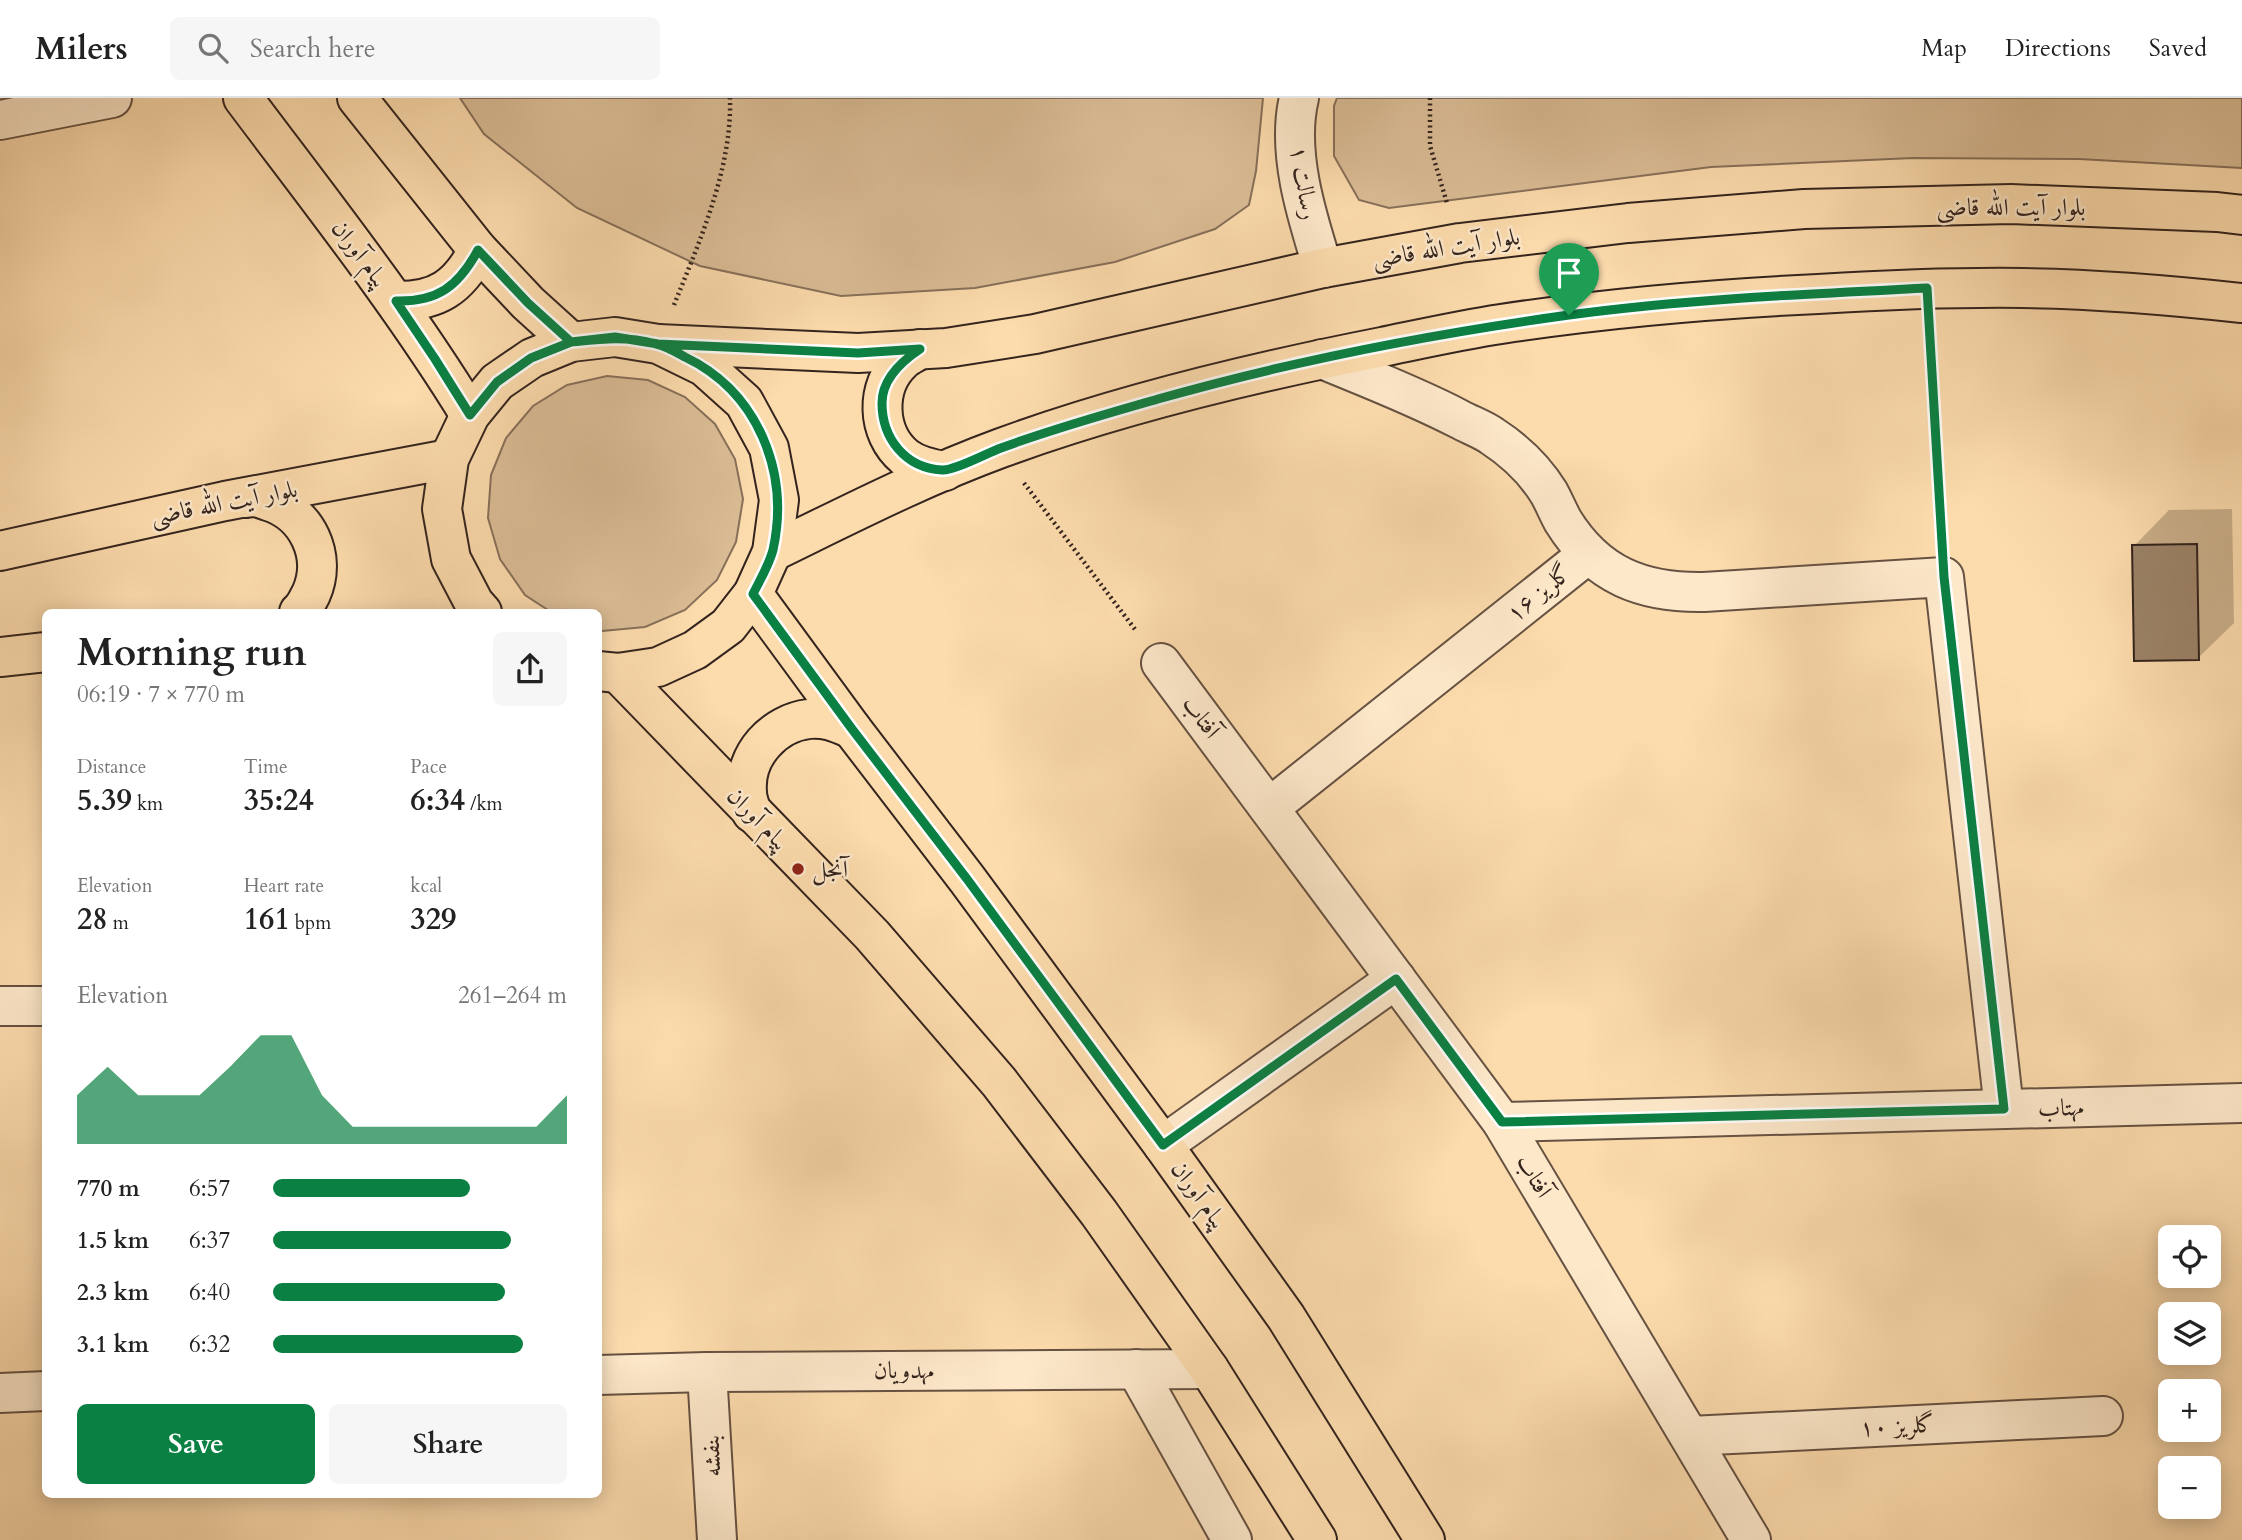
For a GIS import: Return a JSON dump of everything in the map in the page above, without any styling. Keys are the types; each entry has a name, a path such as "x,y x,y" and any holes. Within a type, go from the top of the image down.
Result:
{"main road":[{"name":"پیام آوران","path":"243,98 396,301 470,415"},
{"path":"357,98 478,250 528,303 571,342"},
{"name":"بلوار آیت ‌الله قاضی","path":"658,344 858,353 946,348 1035,334 1323,268 1460,243 1628,223 1804,209 2011,204 2242,215"},
{"path":"396,301 416,301 436,295 454,284 468,269 478,250"},
{"path":"772,551 909,486 999,449 1160,399 1322,359 1499,324 1639,305 1927,288 2023,288 2146,293 2242,303"},
{"path":"479,609 451,559 442,509 449,459 470,415 497,382 531,358 571,342 615,337 658,344 705,367 744,402 769,448 779,500 772,551 753,594 728,626 695,650 658,667 608,672"},
{"path":"920,349 902,361 889,379 882,399 883,421 890,440 905,457 924,467 945,471"},
{"name":"بلوار آیت ‌الله قاضی","path":"0,551 225,501 449,459"},
{"path":"225,501 254,496 283,505 305,525 317,552 316,582 304,609"},
{"name":"پیام آوران","path":"753,594 967,879 1286,1317 1425,1540"},
{"path":"0,657 42,652"},
{"name":"پیام آوران","path":"608,672 872,935 999,1082 1100,1213 1209,1368 1317,1540"},
{"path":"752,813 747,792 749,771 757,750 771,734 790,723 811,719 832,721 852,729"}],"street":[{"path":"0,120 111,98"},
{"name":"رسالت ۱","path":"1299,98 1295,115 1298,165 1306,215 1323,268"},
{"path":"1322,359 1439,409 1492,435 1535,472 1568,528 1588,554"},
{"name":"گلریز ۱۶","path":"1269,808 1588,554 1612,572 1639,585 1673,592 1944,577"},
{"path":"1944,577 2004,1109"},
{"name":"آفتاب","path":"1161,663 1502,1122 1751,1540"},
{"path":"1163,1145 1396,979"},
{"path":"0,1006 42,1006"},
{"name":"مهتاب","path":"1502,1122 2242,1103"},
{"name":"مهدویان","path":"602,1375 1209,1368"},
{"path":"1136,1369 1232,1540"},
{"name":"بنفشه","path":"707,1372 717,1540"},
{"path":"0,1393 42,1391"},
{"name":"گلریز ۱۰","path":"1690,1436 2104,1416"}],"path":[{"path":"658,344 711,212 731,124 730,98"},
{"path":"1430,98 1430,146 1460,243"},
{"path":"1927,288 1944,577"},
{"path":"999,449 1161,663"}],"shaded area":[{"path":"460,98 1263,98 1256,171 1249,205 1215,229 1115,262 975,288 841,296 700,266 577,208 484,134"},
{"path":"1337,98 2242,98 2242,168 2079,159 1913,158 1711,167 1389,208 1359,200 1334,156 1334,106"},
{"path":"607,376 648,380 685,397 715,424 735,459 743,499 736,542 717,580 685,610 645,627 602,631 602,609 546,609 525,595 500,559 488,518 491,475 506,438 533,406 567,385"}],"building":[{"path":"2197,544 2199,660 2134,661 2132,545"}],"place":[{"name":"آنجل","path":"798,869"}],"route":[{"path":"1569,315 1499,324 1277,369 1160,399 1040,435 945,471 924,467 905,457 890,440 883,421 882,399 889,379 902,361 920,349 858,353 658,344 615,337 571,342 531,358 497,382 470,415 396,301 416,301 436,295 454,284 468,269 478,250 528,303 571,342 615,337 658,344 705,367 744,402 769,448 779,500 772,551 753,594 1163,1145 1396,979 1502,1122 2004,1109 1944,577 1927,288 1639,305 1569,315"}]}
